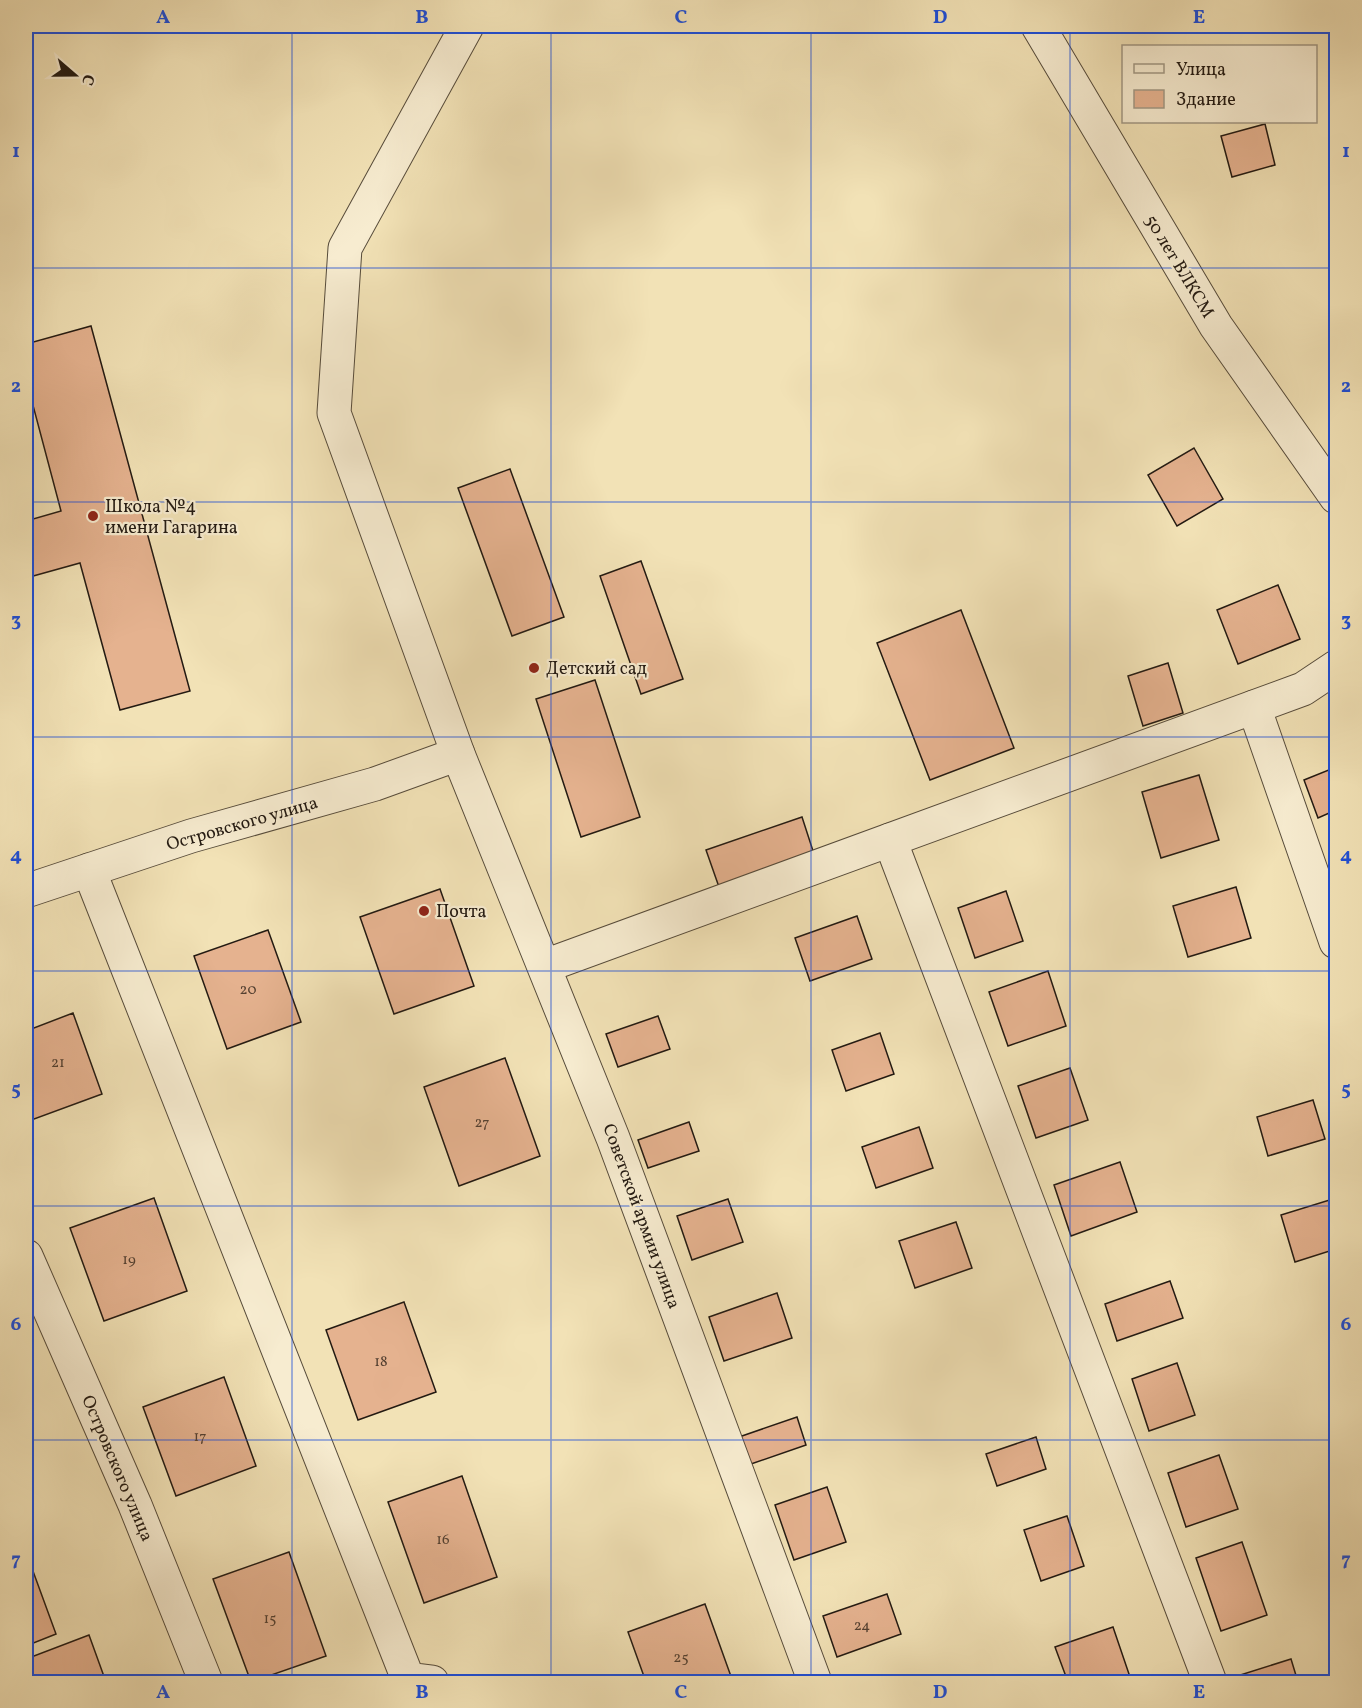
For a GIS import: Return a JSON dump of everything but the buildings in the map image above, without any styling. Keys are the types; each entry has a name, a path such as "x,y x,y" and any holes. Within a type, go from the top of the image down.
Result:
{"street":[{"name":"Советской армии улица","path":"467,26 345,248 334,412 458,754 614,1138 815,1683"},
{"name":"50 лет ВЛКСМ","path":"1038,26 1216,326 1336,497"},
{"path":"545,966 1303,689 1336,667"},
{"path":"1254,707 1336,942"},
{"name":"Островского улица","path":"26,891 191,836 375,784 458,754"},
{"path":"890,840 1210,1683"},
{"path":"89,870 408,1679 432,1683"},
{"name":"Островского улица","path":"26,1256 135,1505 206,1683"}],"place":[{"name":"Школа №4 имени Гагарина","path":"93,516"},
{"name":"Детский сад","path":"534,668"},
{"name":"Почта","path":"424,911"}]}
